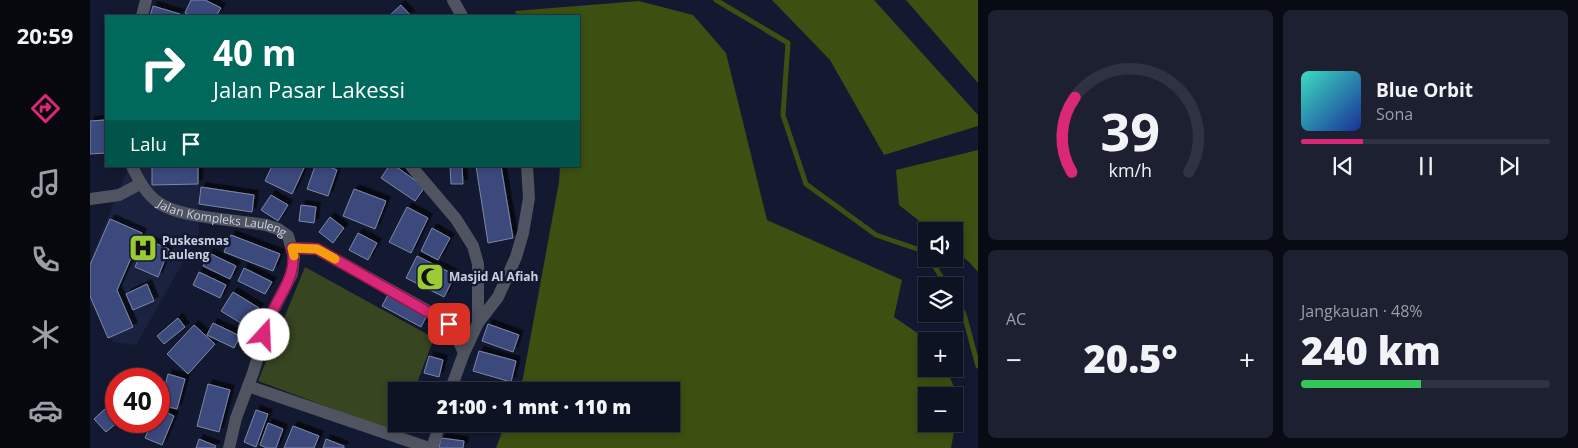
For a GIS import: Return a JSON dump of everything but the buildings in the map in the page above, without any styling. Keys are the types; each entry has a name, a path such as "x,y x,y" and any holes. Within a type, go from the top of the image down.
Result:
{"street":[{"path":"142,15 146,0"},
{"path":"453,0 461,15"},
{"name":"Jalan Kompleks Lauleng","path":"132,167 140,184 161,205 181,212 266,224 288,236 294,257 292,274 270,317 236,418 229,448"},
{"path":"412,167 456,219 473,246 478,264 478,323"},
{"path":"453,382 478,323 498,297 516,257 523,233 529,198 527,167"},
{"path":"90,199 119,195 140,184"},
{"path":"292,248 317,249 437,316 453,328 464,353"},
{"path":"248,386 430,448 437,432"}],"shaded area":[{"path":"772,0 874,0 978,115 978,126 884,155 830,60"},
{"path":"906,0 978,0 978,83"},
{"path":"639,1 693,15 726,53 767,220 902,280 894,317 918,333 918,377 950,377 954,387 918,387 918,432 954,432 951,448 496,448 502,432 680,432 680,382 521,382 559,182 560,167 580,167 580,15 517,15 515,11"},
{"path":"978,150 978,272 963,257 963,222 921,222 899,205 896,170"},
{"name":"Puskesmas Lauleng","path":"129,167 199,167 199,234 136,345 113,342 90,303 90,261"},
{"path":"305,267 434,338 417,382 388,382 388,429 258,381"}],"waterway":[{"path":"716,0 788,43 783,115 806,184 876,235 918,249"},
{"path":"935,267 941,277"},
{"path":"963,312 978,366"}],"slow traffic":[{"path":"294,256 292,248 313,248 335,259"}],"place":[{"name":"Puskesmas Lauleng","path":"143,248"},
{"name":"Masjid Al Afiah","path":"430,277"}],"route":[{"path":"264,335 270,317 292,274 294,257 292,248 317,249 449,324"}]}
